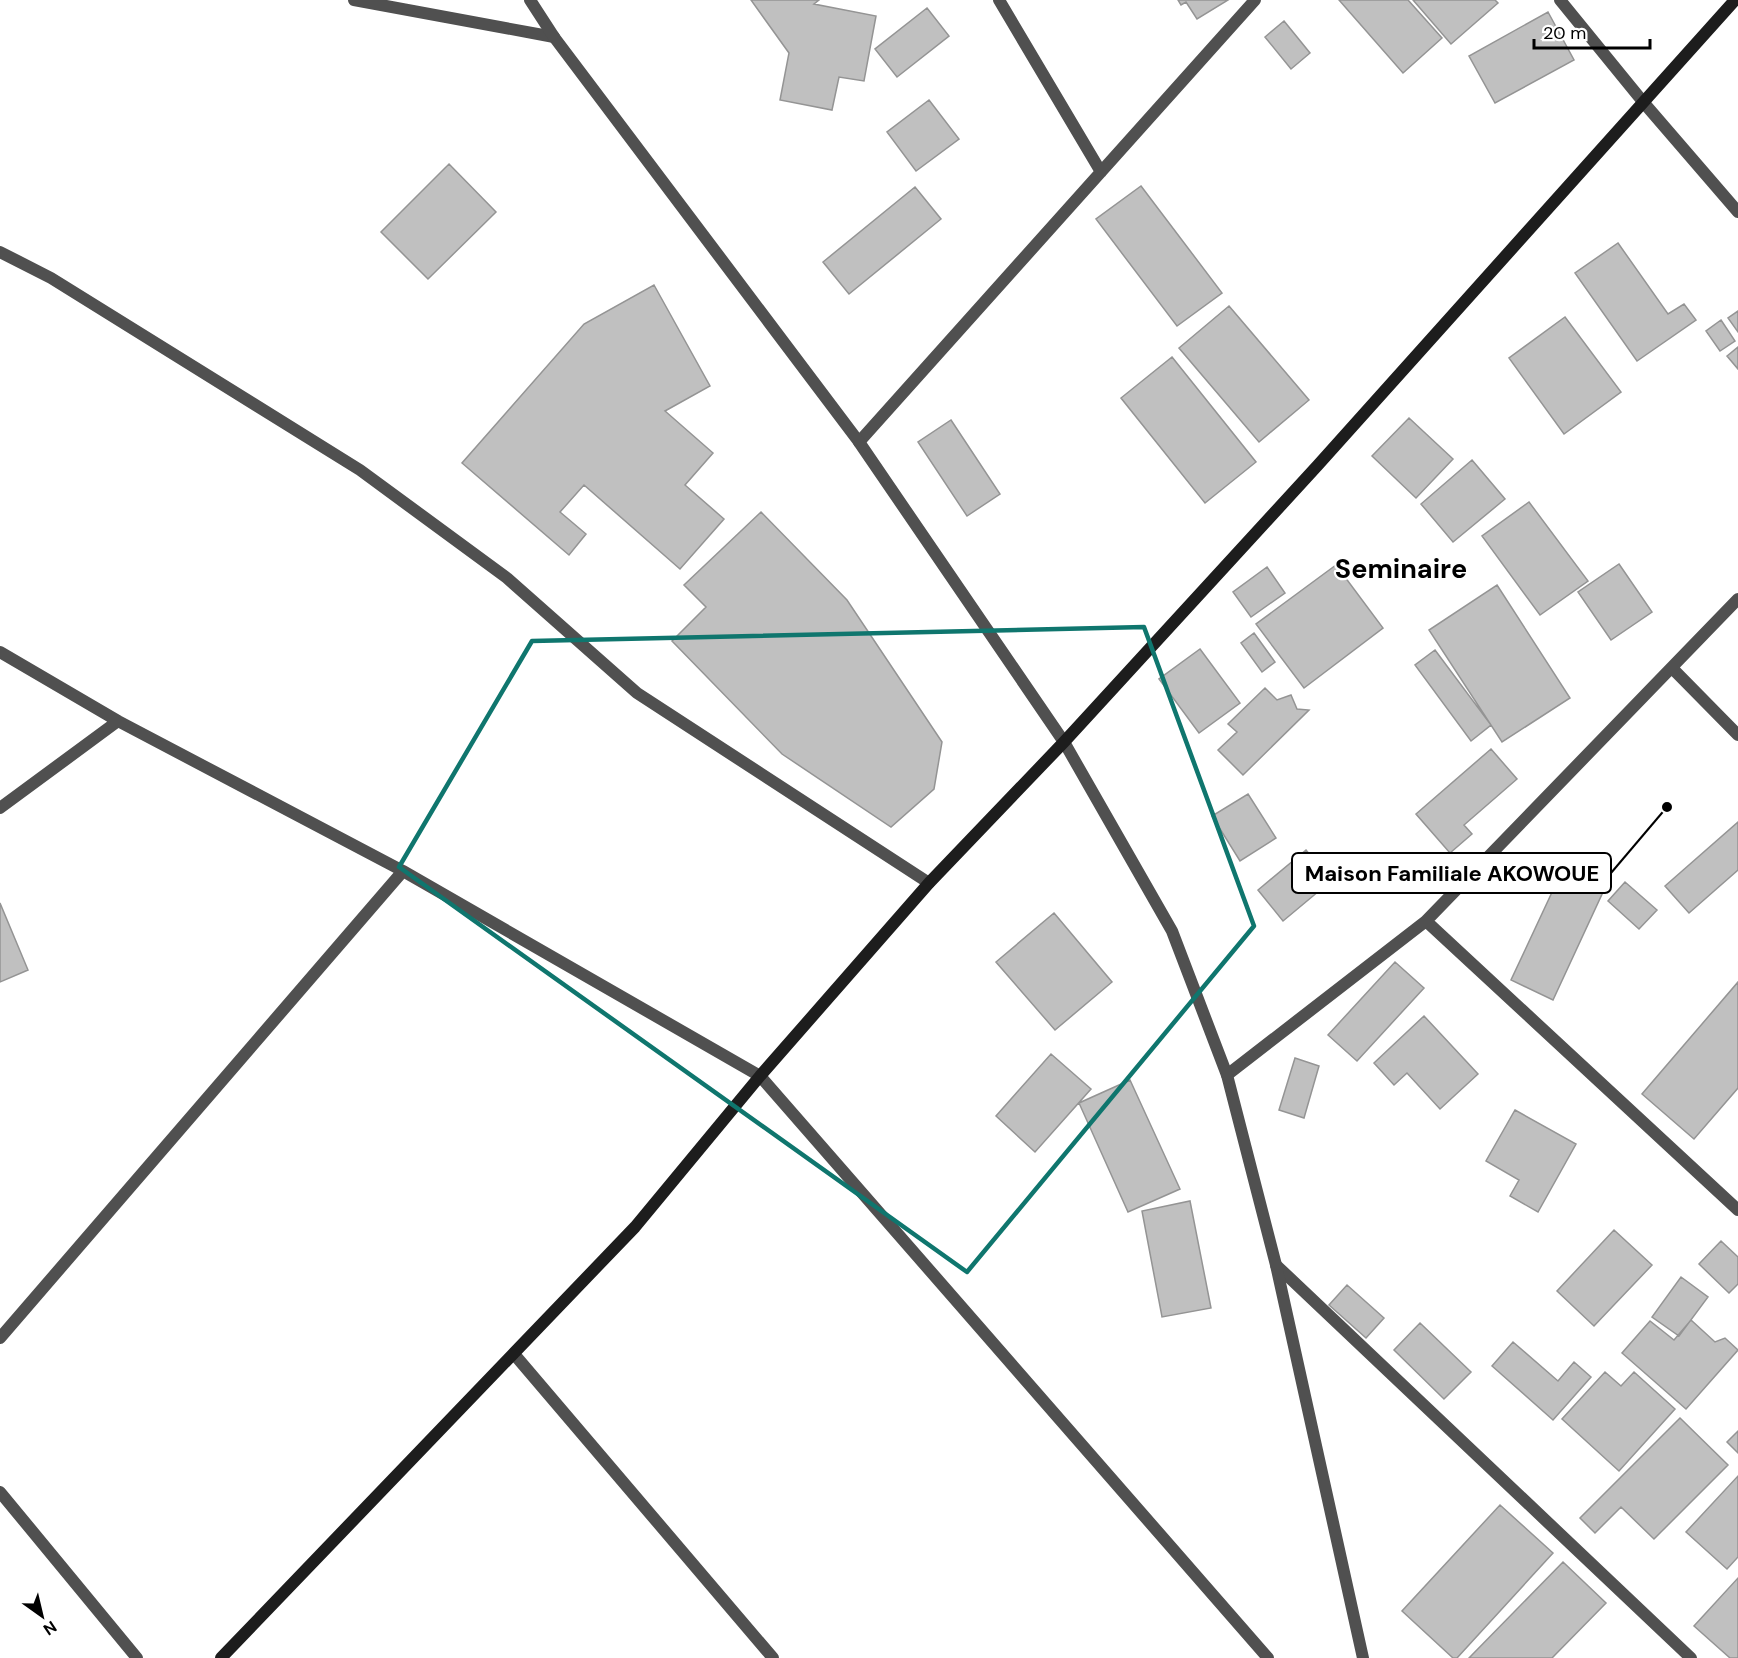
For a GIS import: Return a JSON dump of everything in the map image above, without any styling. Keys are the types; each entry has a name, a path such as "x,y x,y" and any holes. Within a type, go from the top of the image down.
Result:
{"main road":[{"path":"221,1658 635,1227 760,1076 929,883 1064,742 1644,104 1735,0"}],"street":[{"path":"354,0 554,37"},
{"path":"530,0 554,37 859,442 1064,742 1172,931 1227,1075 1276,1265 1363,1658"},
{"path":"999,0 1101,172"},
{"path":"859,442 1255,0"},
{"path":"1560,0 1644,104 1738,212"},
{"path":"0,252 51,278 360,470 507,578 637,693 929,883"},
{"path":"1227,1075 1426,921 1738,599"},
{"path":"0,652 118,721 403,871 760,1076 1268,1658"},
{"path":"1672,669 1738,735"},
{"path":"0,808 118,721"},
{"path":"0,1338 403,871"},
{"path":"1426,921 1738,1210"},
{"path":"1276,1265 1691,1658"},
{"path":"514,1354 773,1658"},
{"path":"0,1492 137,1658"}],"highlighted area":[{"path":"1144,627 1254,926 967,1272 399,867 532,641"}],"building":[{"path":"751,0 819,0 814,4 876,16 864,81 839,77 832,110 780,100 789,53"},
{"path":"1178,0 1228,0 1197,19 1186,2 1181,5"},
{"path":"1339,0 1408,0 1442,38 1403,73"},
{"path":"1413,0 1495,0 1498,3 1451,44"},
{"path":"927,8 949,36 897,77 875,49"},
{"path":"1548,12 1574,60 1495,103 1469,56"},
{"path":"1284,21 1310,53 1291,69 1265,37"},
{"path":"929,100 959,139 916,171 887,132"},
{"path":"449,164 496,212 428,279 381,232"},
{"path":"1141,186 1222,293 1177,326 1096,219"},
{"path":"915,187 941,219 849,294 823,262"},
{"path":"1618,243 1668,314 1684,304 1696,320 1637,361 1575,273"},
{"path":"654,285 710,386 665,411 713,453 685,485 724,519 680,569 584,485 560,512 586,534 569,555 462,463 584,324"},
{"path":"1229,306 1309,400 1259,442 1179,348"},
{"path":"1738,311 1738,332 1728,318"},
{"path":"1565,317 1621,392 1564,434 1509,358"},
{"path":"1721,320 1735,341 1720,351 1706,331"},
{"path":"1738,347 1738,369 1727,356"},
{"path":"1172,357 1256,462 1205,503 1121,398"},
{"path":"1409,418 1453,459 1416,498 1372,456"},
{"path":"951,420 1000,494 967,516 918,442"},
{"path":"1472,460 1505,499 1453,542 1421,504"},
{"path":"1529,502 1588,581 1540,615 1482,536"},
{"path":"761,512 847,600 942,742 934,789 891,827 782,754 672,641 706,607 684,585"},
{"path":"1619,564 1652,612 1611,640 1578,592"},
{"path":"1336,565 1383,628 1304,688 1256,624"},
{"path":"1267,567 1285,593 1251,617 1233,592"},
{"path":"1497,585 1570,698 1502,742 1429,630"},
{"path":"1254,633 1275,662 1262,672 1241,643"},
{"path":"1200,649 1240,703 1199,733 1159,679"},
{"path":"1435,650 1491,725 1471,741 1415,665"},
{"path":"1265,688 1277,700 1291,695 1297,709 1309,710 1243,775 1218,750 1237,732 1228,724"},
{"path":"1491,749 1517,779 1464,825 1472,834 1450,853 1416,814"},
{"path":"1248,794 1276,838 1240,861 1212,816"},
{"path":"1738,822 1738,870 1689,913 1665,886"},
{"path":"1306,850 1331,881 1283,921 1258,890"},
{"path":"1561,873 1603,892 1553,1000 1511,980"},
{"path":"1625,882 1657,910 1639,929 1608,901"},
{"path":"0,903 28,970 0,982"},
{"path":"1054,913 1112,982 1055,1030 996,962"},
{"path":"1395,962 1424,988 1357,1061 1328,1035"},
{"path":"1738,982 1738,1088 1694,1139 1642,1094"},
{"path":"1424,1016 1478,1074 1440,1109 1407,1073 1394,1085 1374,1063"},
{"path":"1051,1054 1091,1089 1035,1152 996,1116"},
{"path":"1295,1058 1319,1066 1304,1118 1279,1110"},
{"path":"1130,1080 1180,1189 1128,1212 1079,1103"},
{"path":"1515,1110 1576,1144 1538,1212 1510,1196 1519,1180 1486,1161"},
{"path":"1190,1201 1211,1308 1162,1317 1142,1211"},
{"path":"1614,1230 1652,1265 1594,1326 1557,1291"},
{"path":"1721,1241 1738,1257 1738,1284 1729,1293 1699,1264"},
{"path":"1681,1277 1708,1297 1679,1336 1652,1317"},
{"path":"1347,1285 1384,1318 1366,1338 1329,1305"},
{"path":"1691,1320 1715,1342 1725,1338 1738,1350 1686,1409 1622,1353 1650,1321 1674,1340"},
{"path":"1420,1323 1471,1372 1444,1399 1394,1350"},
{"path":"1513,1342 1558,1381 1574,1362 1591,1377 1553,1420 1492,1366"},
{"path":"1605,1372 1621,1386 1634,1372 1675,1409 1619,1471 1562,1419"},
{"path":"1680,1418 1728,1465 1654,1539 1621,1507 1595,1533 1580,1518"},
{"path":"1738,1431 1738,1453 1727,1442"},
{"path":"1738,1476 1738,1557 1727,1569 1686,1532"},
{"path":"1500,1505 1553,1553 1457,1658 1453,1658 1402,1611"},
{"path":"1563,1562 1606,1603 1552,1658 1469,1658"},
{"path":"1738,1578 1738,1658 1730,1658 1694,1626"}],"place":[{"name":"Maison Familiale AKOWOUE","path":"1667,807"}],"district":[{"name":"Seminaire","path":"1401,568"}]}
